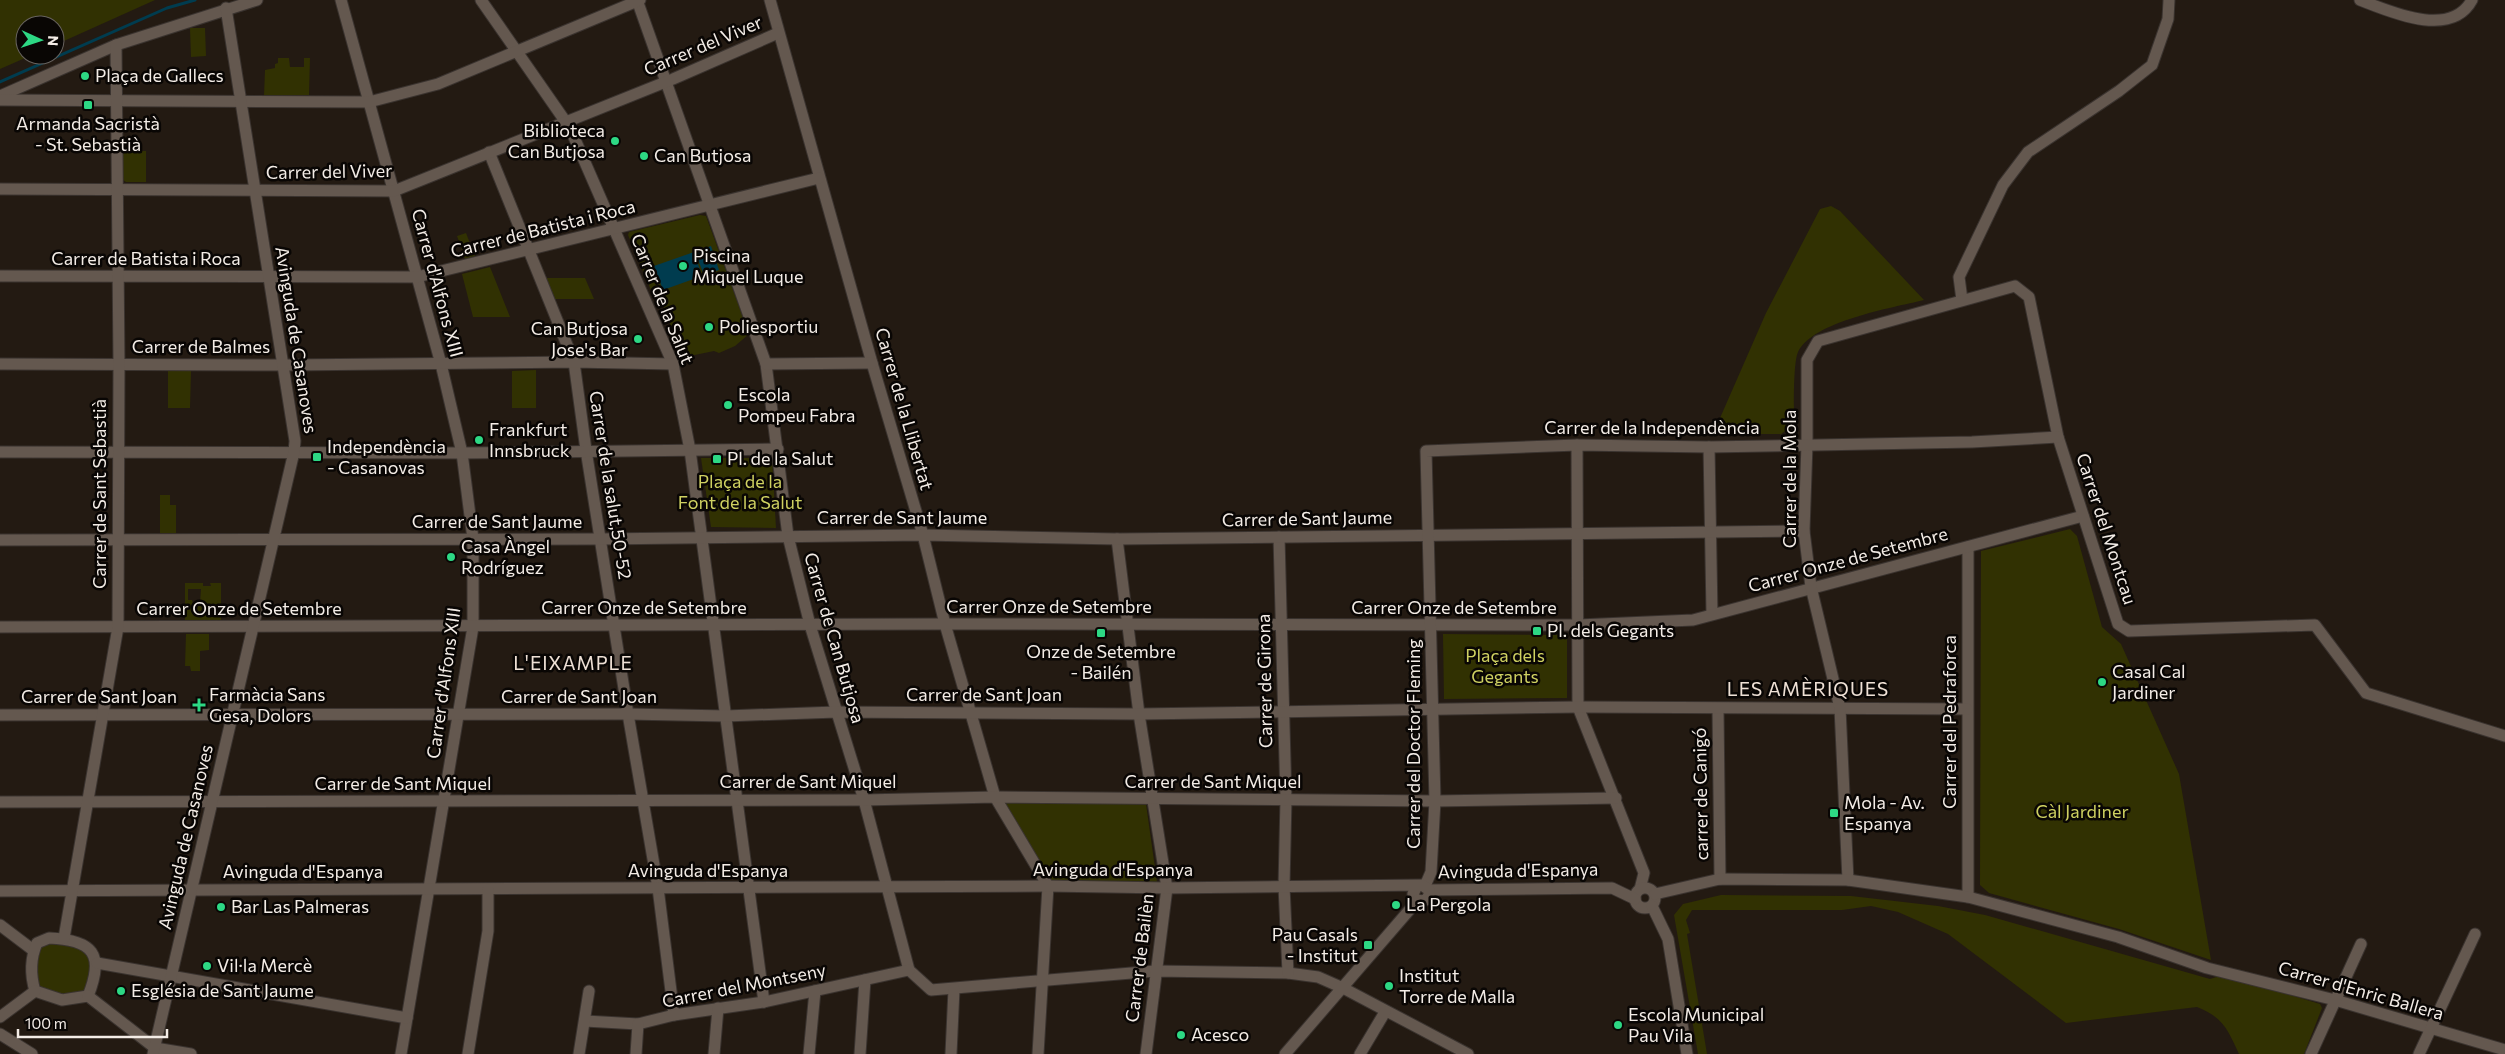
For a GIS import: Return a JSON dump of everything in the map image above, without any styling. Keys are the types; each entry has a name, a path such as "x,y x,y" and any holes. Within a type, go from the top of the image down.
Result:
{"street":[{"path":"0,100 16,95 116,44 226,8 257,0"},
{"name":"Carrer d'Alfons XIII","path":"341,0 441,364 462,453 473,540 474,627 457,715 401,1054"},
{"name":"Carrer de la Salut","path":"481,0 566,122 673,364 690,450 764,1002"},
{"path":"0,96 16,95 117,101 241,102 361,100 369,102 438,84 638,0"},
{"name":"Carrer de Can Butjosa","path":"638,0 766,364 788,536 810,625 889,888 909,970"},
{"name":"Carrer de la Llibertat","path":"770,0 819,178 923,535 945,624 994,797 1048,886"},
{"path":"1962,300 1959,277 2003,184 2028,152 2118,91 2152,65 2168,19 2169,0"},
{"path":"2360,0 2402,16 2442,20 2460,16 2467,10 2472,0"},
{"name":"Avinguda de Casanoves","path":"154,1051 294,452 283,364 226,8"},
{"name":"Carrer del Viver","path":"0,189 394,191 667,81 778,33"},
{"name":"Carrer de Sant Sebastià","path":"64,938 118,627 119,364 116,44"},
{"name":"Carrer de la salut,50-52","path":"489,152 574,362 628,714 658,888 674,1016"},
{"name":"Carrer de Batista i Roca","path":"0,276 417,277 819,178"},
{"name":"Carrer de la Mola","path":"1848,880 1840,708 1810,587 1804,531 1807,360 1818,341 2015,286"},
{"name":"Carrer del Montcau","path":"2015,286 2029,297 2058,437 2118,624 2129,631 2315,625 2366,693 2505,736"},
{"name":"Carrer de Balmes","path":"0,364 441,364 574,362 673,364"},
{"path":"766,364 872,363"},
{"name":"Carrer de la Independència","path":"1426,451 1577,445 1709,447 1972,442 2058,437"},
{"path":"1577,445 1578,707 1644,872 1638,894 1642,908 1652,906 1655,901 1655,894 1647,888 1638,894"},
{"path":"1709,447 1712,614"},
{"path":"0,452 462,453 778,449"},
{"name":"Carrer del Doctor Fleming","path":"1423,887 1431,872 1434,801 1426,451"},
{"name":"Carrer Onze de Setembre","path":"0,627 474,627 945,624 1579,625 1693,620 1810,587 2083,516"},
{"name":"Carrer de Sant Jaume","path":"0,540 473,540 923,535 1117,539 1804,531"},
{"name":"Carrer de Girona","path":"1279,537 1286,799 1284,886 1288,973"},
{"name":"Carrer de Bailèn","path":"1117,539 1140,714 1168,888 1155,972 1146,1054"},
{"name":"Carrer del Pedraforca","path":"1968,547 1968,897"},
{"name":"Carrer de Sant Joan","path":"0,715 628,714 726,716 836,712 1140,714 1283,710 1578,707 1967,709"},
{"name":"carrer de Canigó","path":"1718,709 1720,879"},
{"name":"Carrer de Sant Miquel","path":"0,802 443,802 644,799 864,800 994,797 1154,800 1434,801 1616,798"},
{"name":"Carrer d'Enric Ballera","path":"1655,894 1720,879 1848,880 1968,897 2118,937 2207,968 2335,1000 2505,1050"},
{"path":"1038,1054 1040,982 1048,886"},
{"name":"Avinguda d'Espanya","path":"0,891 1048,886 1168,888 1284,886 1612,888 1638,894"},
{"path":"1285,1054 1418,900 1423,901 1428,898 1423,887"},
{"path":"468,1054 488,931 488,890"},
{"path":"1652,906 1668,939 1688,1054"},
{"path":"0,925 34,950"},
{"path":"2420,1054 2475,934"},
{"path":"35,991 30,972 37,943 50,938 64,938 82,942 90,949 97,963 94,983 88,996"},
{"path":"2311,1054 2361,944"},
{"path":"97,963 407,1018"},
{"path":"909,970 931,990 1155,972 1288,973 1318,977 1467,1054"},
{"name":"Carrer del Montseny","path":"585,1022 638,1024 718,1008 764,1002 909,970"},
{"path":"860,1054 865,980"},
{"path":"951,1054 954,989"},
{"path":"35,991 62,1000 88,996 154,1051 191,1054"},
{"path":"0,1017 35,991"},
{"path":"579,1054 589,991"},
{"path":"810,1054 815,991"},
{"path":"714,1054 718,1008"},
{"path":"1360,1054 1385,1012"},
{"path":"636,1054 638,1024"},
{"path":"0,1034 32,1054"}],"green space":[{"path":"0,0 155,0 65,40 65,15 15,15 15,62 0,69"},
{"path":"190,28 205,28 206,56 191,57"},
{"path":"278,58 289,58 290,67 304,67 304,58 310,58 309,95 264,96 265,70 275,68"},
{"path":"123,145 139,147 139,151 146,151 146,182 126,182 123,180"},
{"path":"1831,206 1840,211 1924,300 1855,317 1836,324 1806,341 1796,358 1794,425 1781,434 1713,434 1766,313 1820,209"},
{"name":"Piscina Miquel Luque","path":"700,215 706,216 749,334 735,346 719,353 714,351 685,357 682,356 661,300 655,300 628,235 629,232"},
{"path":"466,233 475,256 465,259 457,236"},
{"path":"490,267 510,317 473,317 462,274"},
{"path":"546,278 585,278 594,299 555,299"},
{"path":"536,370 536,408 512,408 512,371"},
{"path":"168,371 191,371 190,408 168,408"},
{"name":"Plaça de la Font de la Salut","path":"701,458 772,458 776,528 711,527"},
{"path":"160,495 170,495 170,505 176,505 176,533 160,533"},
{"name":"Càl Jardiner","path":"2070,529 2077,536 2102,627 2121,644 2179,774 2211,960 2119,929 1989,893 1980,885 1981,551"},
{"path":"185,583 203,583 203,586 211,586 210,583 221,583 221,620 185,620","holes":["188,589 201,589 200,603 193,603 192,600 188,600"]},
{"path":"186,634 209,634 209,650 200,651 200,671 191,671 190,666 185,666"},
{"name":"Plaça dels Gegants","path":"1443,634 1567,635 1567,698 1444,699"},
{"path":"1004,803 1146,804 1157,882 1050,881"},
{"path":"1721,895 1851,896 1938,906 1985,915 2210,979 2223,975 2320,1004 2322,1008 2304,1054 2239,1054 2224,1025 2213,1015 2197,1007 2066,1023 1948,934 1898,912 1871,906 1842,910 1692,910 1686,920 1690,933 1687,934 1707,1054 1698,1054 1674,915 1683,904"},
{"path":"77,940 97,963 88,996 35,991 37,943"}],"water":[{"path":"711,246 719,270 704,275 695,252"},
{"path":"694,252 702,276 663,290 654,266"}],"waterway":[{"path":"0,82 167,8 195,0"}],"place":[{"name":"Plaça de Gallecs","path":"85,76"},
{"name":"Armanda Sacristà - St. Sebastià","path":"88,105"},
{"name":"Biblioteca Can Butjosa","path":"615,141"},
{"name":"Can Butjosa","path":"644,156"},
{"name":"Piscina Miquel Luque","path":"683,266"},
{"name":"Poliesportiu","path":"709,327"},
{"name":"Can Butjosa Jose's Bar","path":"638,339"},
{"name":"Escola Pompeu Fabra","path":"728,405"},
{"name":"Frankfurt Innsbruck","path":"479,440"},
{"name":"Independència - Casanovas","path":"317,457"},
{"name":"Pl. de la Salut","path":"717,459"},
{"name":"Casa Àngel Rodríguez","path":"451,557"},
{"name":"Pl. dels Gegants","path":"1537,631"},
{"name":"Onze de Setembre - Bailén","path":"1101,633"},
{"name":"Casal Cal Jardiner","path":"2102,682"},
{"name":"Farmàcia Sans Gesa, Dolors","path":"199,705"},
{"name":"Mola - Av. Espanya","path":"1834,813"},
{"name":"La Pergola","path":"1396,905"},
{"name":"Bar Las Palmeras","path":"221,907"},
{"name":"Pau Casals - Institut","path":"1368,945"},
{"name":"Vil·la Mercè","path":"207,966"},
{"name":"Institut Torre de Malla","path":"1389,986"},
{"name":"Església de Sant Jaume","path":"121,991"},
{"name":"Escola Municipal Pau Vila","path":"1618,1025"},
{"name":"Acesco","path":"1181,1035"}],"district":[{"name":"L'EIXAMPLE","path":"573,663"},
{"name":"LES AMÈRIQUES","path":"1808,689"}]}
